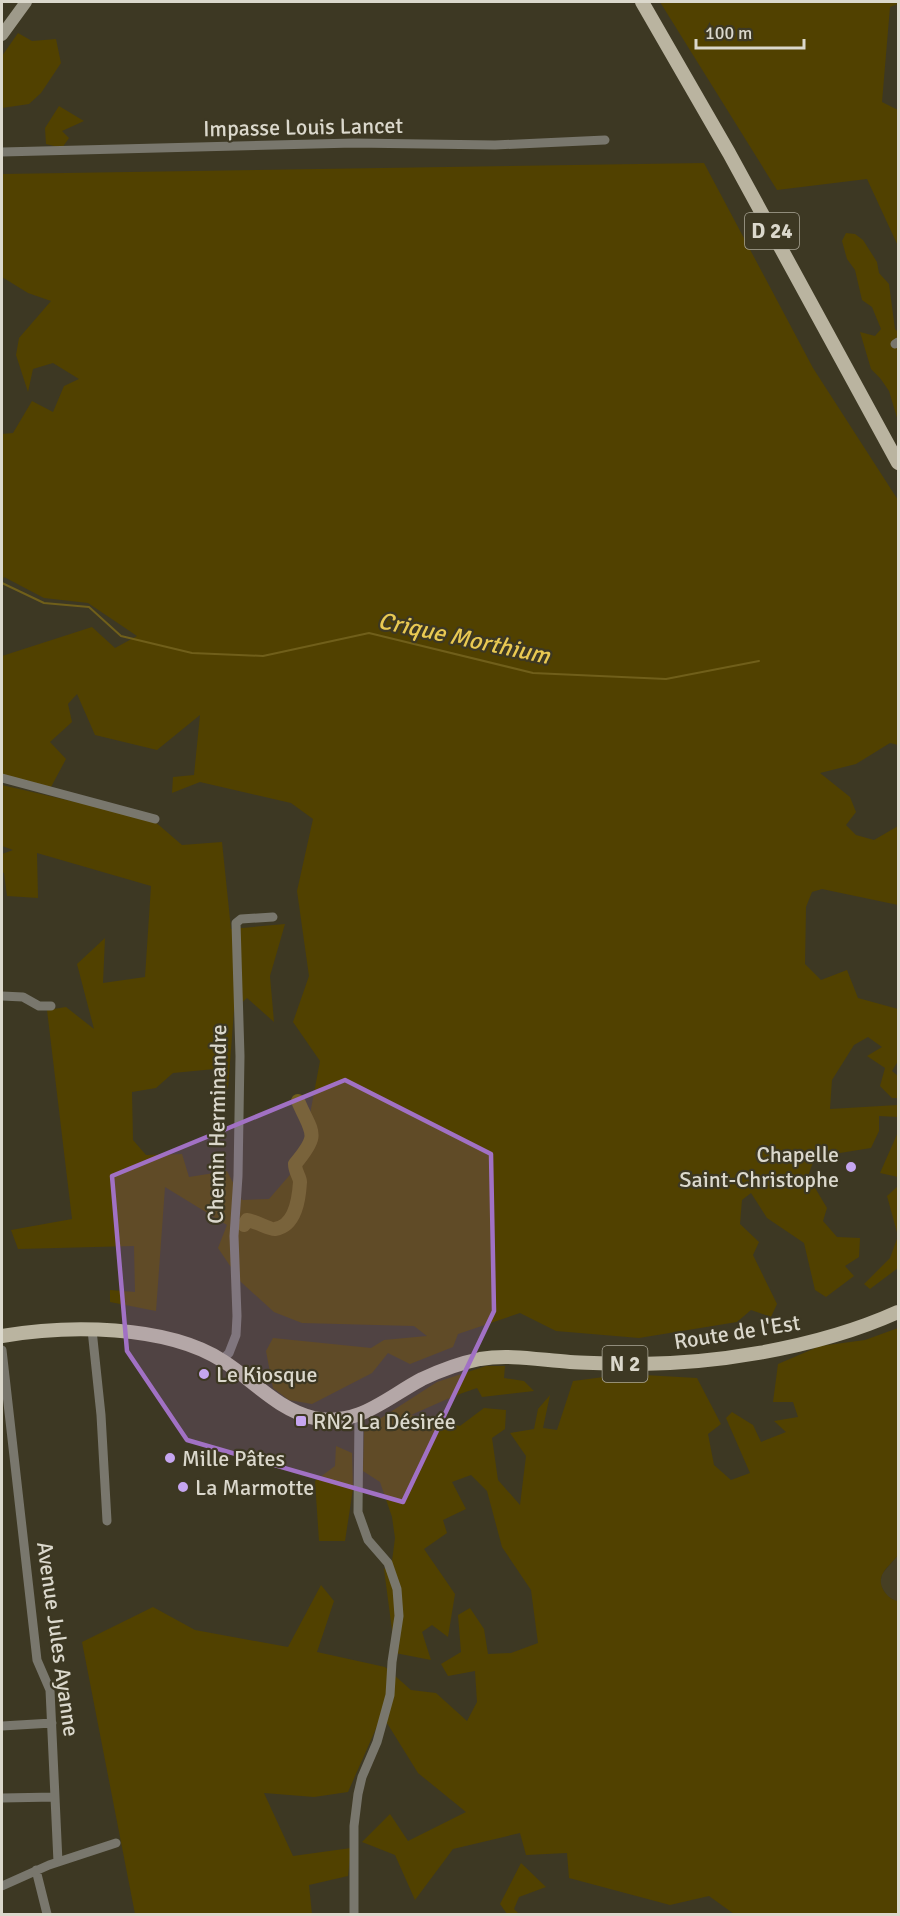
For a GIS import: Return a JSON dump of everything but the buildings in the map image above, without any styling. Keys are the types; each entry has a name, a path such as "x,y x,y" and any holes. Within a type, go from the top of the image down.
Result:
{"main road":[{"name":"D 24","path":"642,2 729,153 898,463"},
{"name":"Route de l'Est","path":"2,1336 45,1331 92,1330 149,1334 174,1339 222,1360 272,1398 297,1413 331,1419 359,1416 423,1379 475,1360 512,1357 650,1365 684,1363 804,1344 898,1312"}],"street":[{"path":"2,35 26,2"},
{"name":"Impasse Louis Lancet","path":"2,152 363,143 495,145 605,140"},
{"path":"2,778 155,819"},
{"name":"Chemin Herminandre","path":"222,1360 229,1353 236,1335 237,1316 234,1236 238,1176 240,1056 236,923 241,919 273,917"},
{"path":"2,996 23,997 39,1006 51,1006"},
{"path":"92,1330 101,1415 107,1521"},
{"name":"Avenue Jules Ayanne","path":"2,1350 38,1660 50,1690 58,1862"},
{"path":"354,1914 354,1826 358,1794 362,1777 377,1742 390,1695 399,1616 397,1589 388,1563 368,1540 358,1512 359,1416"},
{"path":"2,1726 52,1723"},
{"path":"2,1798 55,1797"},
{"path":"2,1886 36,1870 116,1843"},
{"path":"36,1870 47,1914"}],"highlighted area":[{"path":"345,1080 491,1154 494,1311 403,1502 187,1440 127,1351 112,1176"}],"shaded area":[{"path":"660,2 898,2 890,7 882,102 898,110 898,246 867,179 777,190"},
{"path":"18,33 32,41 56,39 61,63 41,93 29,104 2,108 2,56"},
{"path":"59,106 84,121 62,131 69,138 62,148 46,144 45,128"},
{"path":"704,163 813,368 898,500 898,745 890,743 856,764 820,773 850,797 856,812 846,825 856,835 874,840 898,826 898,905 822,889 812,892 806,907 805,964 821,980 847,970 858,998 898,1009 898,1061 892,1071 898,1076 898,1098 892,1098 880,1086 885,1068 867,1056 882,1047 868,1037 854,1045 832,1080 830,1109 898,1105 898,1117 879,1116 879,1131 871,1148 815,1157 808,1176 827,1208 823,1221 837,1237 860,1238 859,1257 845,1266 854,1276 826,1297 815,1290 804,1243 767,1218 751,1193 742,1200 740,1224 759,1242 753,1255 777,1304 771,1317 751,1310 737,1322 639,1338 556,1331 520,1313 458,1334 453,1347 410,1364 388,1353 372,1373 312,1404 289,1400 273,1388 266,1351 273,1338 371,1348 384,1340 427,1336 414,1326 302,1323 274,1312 241,1282 218,1248 227,1225 165,1187 156,1311 110,1302 110,1290 135,1292 134,1246 18,1249 11,1230 72,1219 47,1010 66,1007 94,1029 77,964 105,938 103,983 145,977 151,886 37,853 38,898 7,896 2,872 2,854 13,850 2,846 2,785 153,820 182,845 222,842 231,929 285,924 270,976 274,1022 247,998 234,1010 228,1089 215,1069 173,1073 156,1088 132,1092 133,1140 146,1155 182,1154 189,1177 227,1171 242,1200 269,1199 301,1162 320,1061 293,1022 309,976 297,891 313,819 291,803 200,782 172,793 173,777 194,775 200,715 157,750 95,735 77,694 68,704 72,722 50,742 66,759 51,787 2,775 2,656 92,627 115,648 137,636 88,603 44,598 4,577 2,581 2,434 13,433 32,401 53,412 64,386 79,379 53,363 33,369 28,392 16,355 19,338 51,301 28,293 2,277 2,174"},
{"path":"846,233 855,234 863,240 877,262 879,273 889,284 895,329 898,332 898,421 889,391 871,369 860,332 875,336 881,329 872,307 862,300 855,270 847,259 842,241"},
{"path":"898,1132 898,1177 880,1173"},
{"path":"898,1186 898,1236 887,1196"},
{"path":"898,1236 898,1268 870,1289 864,1284 890,1258"},
{"path":"898,1328 898,1555 882,1575 881,1584 884,1592 898,1601 898,1914 734,1914 709,1896 670,1905 569,1878 567,1853 526,1855 520,1833 453,1849 415,1900 395,1855 362,1842 390,1814 408,1841 466,1812 418,1773 382,1715 348,1792 314,1797 264,1793 293,1856 351,1848 348,1876 309,1885 312,1914 135,1914 82,1642 153,1607 195,1630 288,1647 321,1585 334,1601 317,1652 385,1667 411,1690 436,1693 467,1721 477,1702 475,1671 448,1676 441,1664 461,1652 458,1615 470,1608 484,1629 488,1654 511,1653 538,1643 531,1590 502,1547 487,1491 471,1475 452,1482 466,1509 443,1520 447,1533 424,1549 455,1594 448,1637 432,1625 422,1632 431,1660 395,1653 384,1569 392,1561 395,1538 392,1517 380,1482 363,1471 364,1429 437,1382 486,1366 505,1366 504,1378 524,1381 534,1391 482,1397 477,1388 411,1415 460,1426 484,1408 506,1410 505,1429 492,1438 498,1480 520,1505 526,1456 510,1433 534,1429 538,1409 550,1395 543,1428 557,1430 573,1381 627,1374 697,1378 721,1424 708,1434 714,1465 731,1480 750,1473 726,1418 732,1412 753,1425 761,1442 786,1432 774,1421 798,1417 793,1402 773,1402 778,1364 820,1346 865,1340"},
{"path":"336,1446 352,1453 353,1489 345,1541 319,1541 315,1481 335,1466"},
{"path":"898,1555 898,1601 895,1601 887,1596 880,1584 882,1574"},
{"path":"521,1863 546,1887 519,1897 514,1909 519,1914 507,1914 500,1904"}],"waterway":[{"name":"Crique Morthium","path":"2,583 44,603 89,607 121,636 192,653 263,656 369,633 533,673 666,679 759,661"},
{"path":"244,1225 247,1220 275,1229 288,1223 292,1217 299,1196 300,1182 295,1164 308,1146 312,1133 298,1101"}],"place":[{"name":"Chapelle Saint-Christophe","path":"851,1167"},
{"name":"Le Kiosque","path":"204,1374"},
{"name":"RN2 La Désirée","path":"301,1421"},
{"name":"Mille Pâtes","path":"170,1458"},
{"name":"La Marmotte","path":"183,1487"}]}
